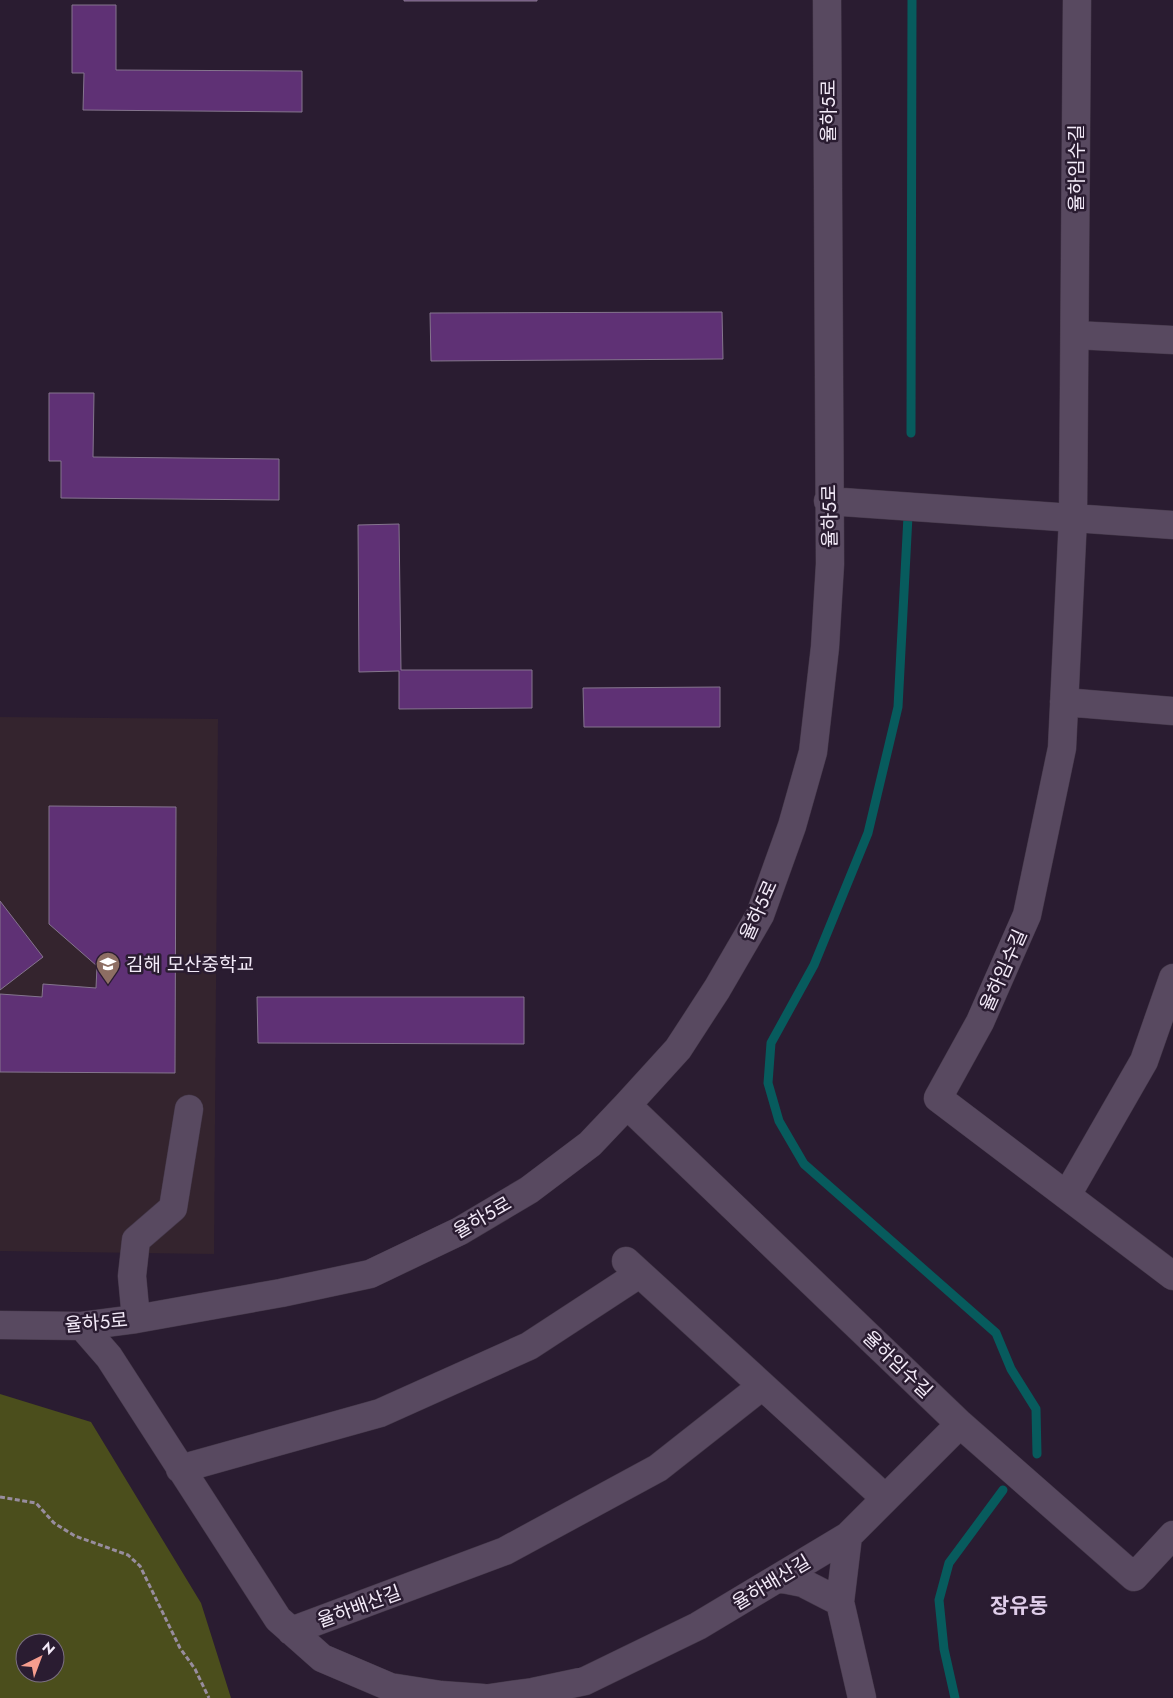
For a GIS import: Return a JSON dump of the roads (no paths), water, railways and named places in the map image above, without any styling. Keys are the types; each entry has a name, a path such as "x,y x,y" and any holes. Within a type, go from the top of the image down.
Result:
{"street":[{"name":"율하5로","path":"0,1325 82,1326 136,1319 281,1293 370,1274 460,1230 529,1190 590,1144 678,1049 717,989 760,915 792,826 813,752 824,647 829,573 827,0"},
{"name":"율하임수길","path":"1077,0 1073,518 1062,748 1027,915 980,1022 938,1098 1173,1276"},
{"path":"1075,335 1173,340"},
{"path":"828,501 1173,524"},
{"path":"1064,702 1173,711"},
{"path":"1067,1196 1144,1061 1173,978"},
{"name":"율하임수길","path":"628,1105 960,1424 1134,1577 1173,1535"},
{"path":"136,1319 132,1276 136,1240 173,1208 189,1109"},
{"path":"180,1469 380,1413 529,1346 632,1267 885,1498"},
{"name":"율하배산길","path":"82,1326 109,1358 278,1619 322,1658 390,1687 441,1695 483,1698"},
{"name":"율하배산길","path":"291,1631 505,1551 658,1468 762,1386"},
{"name":"율하배산길","path":"490,1698 533,1692 585,1681 698,1626 848,1536 960,1424"},
{"path":"848,1536 840,1602 862,1698"},
{"path":"778,1578 803,1583 840,1602"}],"waterway":[{"path":"911,433 912,0"},
{"path":"908,516 898,707 868,833 814,965 771,1043 768,1083 779,1121 804,1164 996,1333 1011,1369 1036,1409 1037,1454"},
{"path":"955,1698 944,1649 939,1600 949,1563 1003,1490"}],"place":[{"name":"김해 모산중학교","path":"108,985"}],"district":[{"name":"장유동","path":"1019,1606"}]}
